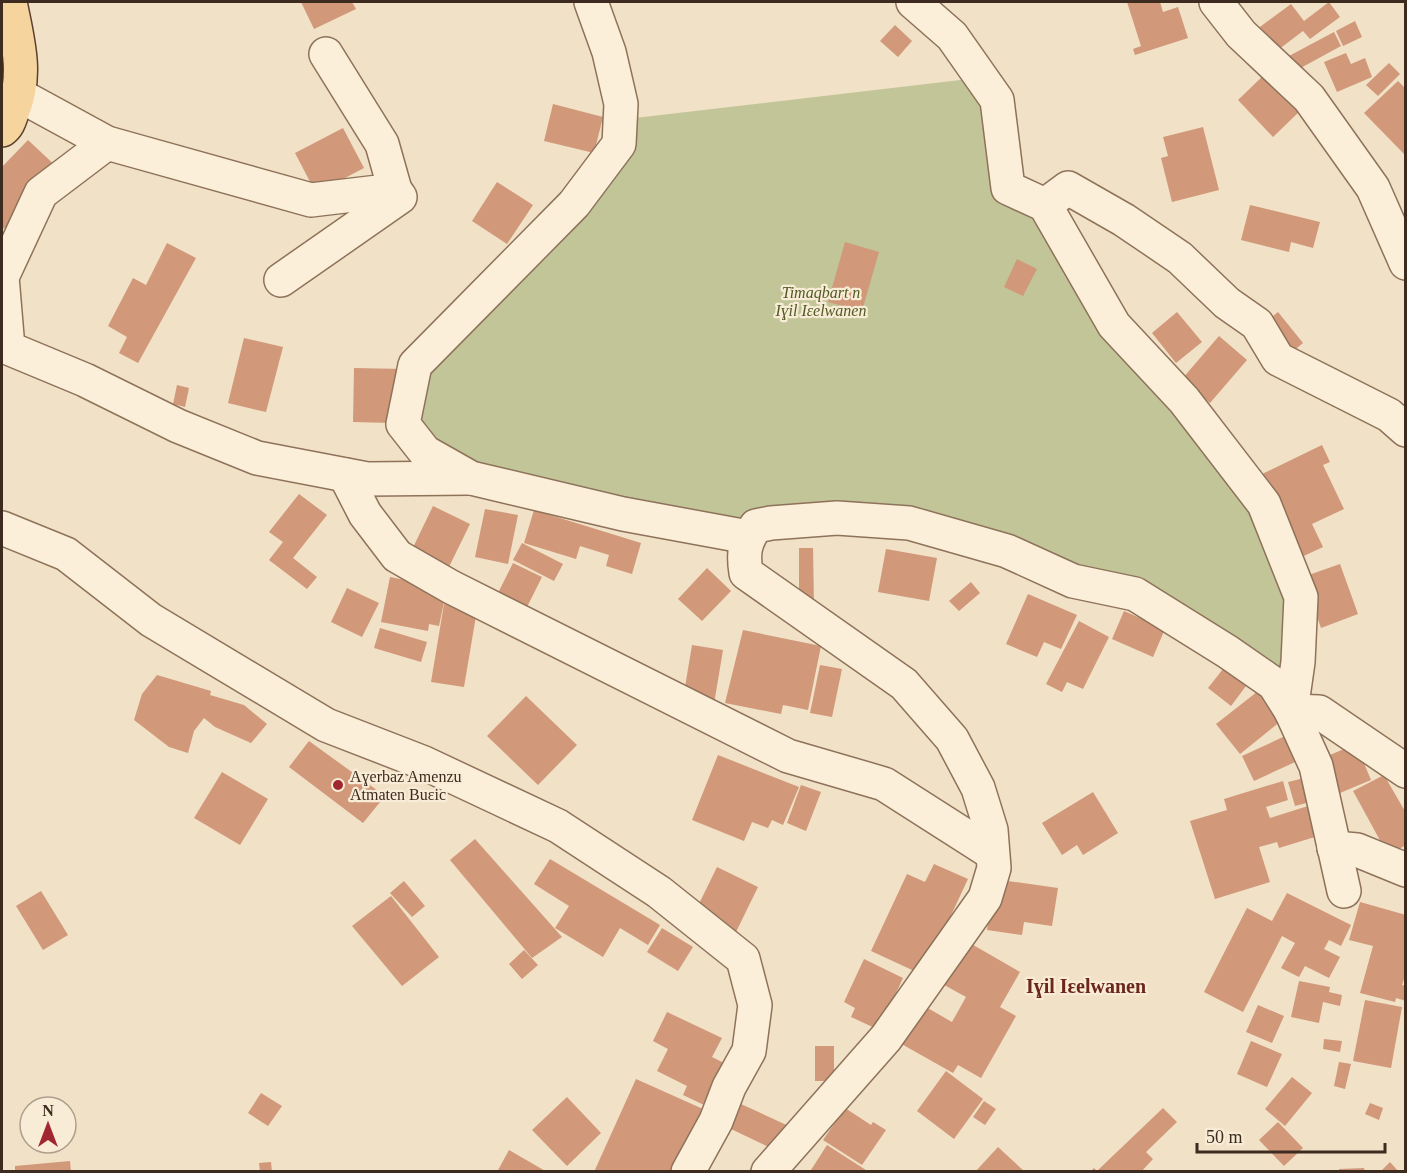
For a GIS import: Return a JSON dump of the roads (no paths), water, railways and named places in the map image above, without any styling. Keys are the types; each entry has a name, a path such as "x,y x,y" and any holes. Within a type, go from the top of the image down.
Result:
{"main road":[{"path":"2,130 7,126 19,95 22,62 10,2"}],"street":[{"path":"471,478 425,452 403,424 415,364 574,204 618,144 621,104 609,52 591,2"},
{"path":"913,2 952,36 997,100 1008,188 1046,205 1114,325 1184,400 1264,504 1300,597 1298,662 1292,711"},
{"path":"1216,2 1241,34 1309,98 1373,188 1406,263"},
{"path":"281,280 399,197 382,144 326,54"},
{"path":"19,95 107,143 311,200 395,189"},
{"path":"107,143 41,193 2,277 8,348 85,380 178,426 257,458 367,479 471,478 623,514 748,537"},
{"path":"1046,205 1068,188 1124,220 1180,258 1227,303 1257,324 1278,359 1389,415 1406,430"},
{"path":"345,474 365,514 397,556 462,592 788,756 884,784 992,853"},
{"path":"768,1172 886,1038 985,898 994,868 991,830 978,788 952,739 904,684 746,573 743,553 748,537 756,526 837,518 909,523 1007,551 1073,581 1135,594 1228,652 1274,684 1292,711 1316,766 1344,891"},
{"path":"2,528 66,554 151,620 326,726 424,763 558,826 659,892 743,960 755,1005 748,1051 729,1087 716,1121 688,1172"},
{"path":"1292,711 1319,712 1406,771"},
{"path":"1334,848 1357,850 1406,870"}],"place":[{"name":"Aɣerbaz Amenzu Atmaten Buɛic","path":"338,785"}],"district":[{"name":"Iɣil Iɛelwanen","path":"1086,986"}],"park label":[{"name":"Timaqbart n Iɣil Iɛelwanen","path":"821,301"}]}
